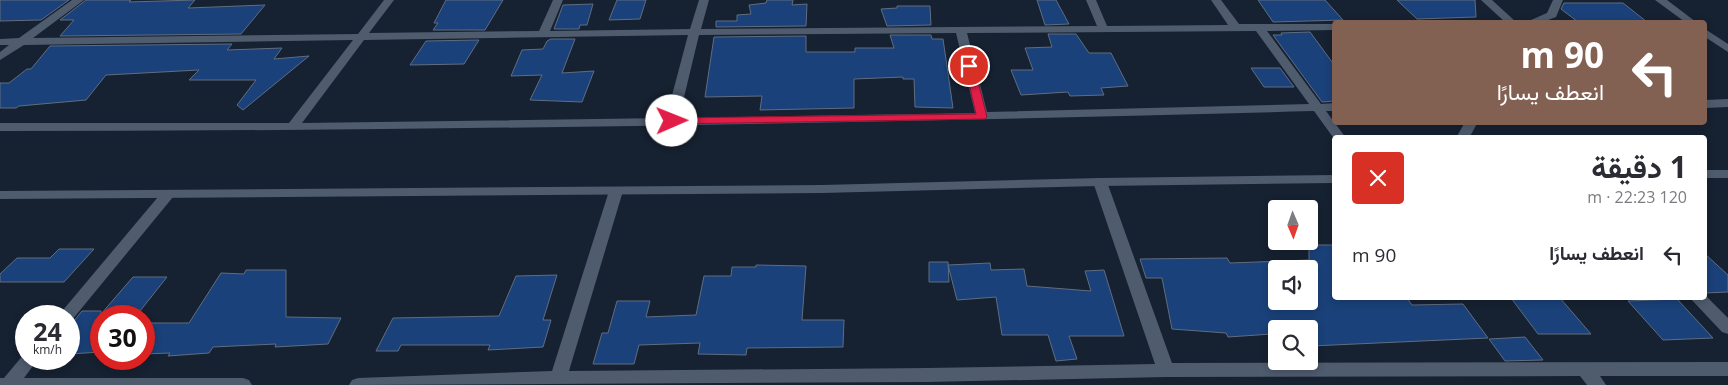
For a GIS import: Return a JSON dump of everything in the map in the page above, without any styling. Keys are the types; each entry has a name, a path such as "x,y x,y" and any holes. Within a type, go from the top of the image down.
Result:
{"street":[{"path":"0,57 79,0"},
{"path":"293,127 389,0"},
{"path":"543,35 558,0"},
{"path":"672,121 686,58 704,0"},
{"path":"1091,0 1104,30"},
{"path":"1216,0 1236,28"},
{"path":"1486,0 1509,20"},
{"path":"1540,20 1552,15 1558,0"},
{"path":"1660,0 1688,20"},
{"path":"0,42 695,32 1332,27"},
{"path":"1259,28 1338,135"},
{"path":"961,31 982,117"},
{"path":"1707,33 1728,49"},
{"path":"1707,104 1728,103"},
{"path":"0,127 293,127 982,117 1332,107"},
{"path":"1707,174 1728,174"},
{"path":"0,195 822,190 1100,182 1332,179"},
{"path":"1100,182 1166,370"},
{"path":"558,378 616,191"},
{"path":"75,305 168,194"},
{"path":"1700,300 1728,328"},
{"path":"8,384 20,370"},
{"path":"358,385 558,378 927,380 1166,370 1728,370"},
{"path":"1586,371 1597,385"},
{"path":"0,385 243,385"}],"building":[{"path":"0,0 69,0 41,20 0,21"},
{"path":"86,0 131,0 129,2 195,0 188,8 265,5 241,34 60,36 74,20 60,20"},
{"path":"446,0 503,0 485,30 433,30 438,23 434,23"},
{"path":"617,0 646,0 640,19 609,20"},
{"path":"767,0 793,0 792,5 807,4 806,26 716,27 716,21 737,21 737,15 751,14 749,5 766,3"},
{"path":"1037,0 1056,0 1069,24 1045,25"},
{"path":"1258,0 1325,0 1343,20 1332,20 1273,22"},
{"path":"1397,0 1475,0 1476,17 1417,19"},
{"path":"1564,3 1623,3 1644,20 1575,20 1561,9"},
{"path":"593,4 587,25 580,25 579,29 554,29 563,5"},
{"path":"897,6 930,6 931,25 887,26 881,9 897,8"},
{"path":"1310,32 1332,62 1332,101 1322,102 1273,35 1282,35 1281,33"},
{"path":"1048,34 1076,34 1089,53 1111,53 1128,86 1101,88 1104,95 1070,96 1068,92 1021,95 1011,70 1033,70 1025,48 1052,47"},
{"path":"890,35 931,35 932,39 943,39 953,108 915,107 914,79 903,79 903,77 854,79 854,108 760,110 762,96 705,97 714,37 806,36 806,52 855,52 855,48 894,48"},
{"path":"551,39 575,39 562,73 594,71 582,102 530,100 542,75 511,76 522,50 543,49 547,41"},
{"path":"479,40 464,64 410,65 426,41"},
{"path":"232,44 227,50 282,48 274,59 309,56 243,110 237,105 256,80 189,80 199,70 106,75 86,100 0,108 0,83 9,83 27,69 31,69 50,46"},
{"path":"1251,68 1280,68 1294,87 1264,87"},
{"path":"1318,245 1332,245 1332,300 1408,300 1412,305 1463,304 1488,338 1318,346 1318,320 1268,320 1268,334 1228,337 1226,333 1172,329 1162,278 1146,278 1140,259 1227,258 1230,263 1268,262 1268,310 1318,310 1318,260 1309,260 1309,250 1318,250"},
{"path":"59,249 94,249 64,282 0,282 0,274 17,258 50,258"},
{"path":"1707,256 1728,275 1728,292 1707,293"},
{"path":"929,262 948,262 949,282 929,282"},
{"path":"990,263 991,270 1024,269 1027,286 1091,291 1085,271 1104,270 1124,336 1069,336 1077,359 1056,361 1048,335 1002,335 996,297 957,300 948,265"},
{"path":"756,265 806,266 802,320 844,320 843,347 747,348 746,355 698,354 700,343 639,345 634,364 593,364 602,333 608,333 617,301 650,301 646,317 696,315 704,276 731,276 732,267 756,267"},
{"path":"246,270 286,270 286,317 341,318 328,344 275,347 276,344 213,347 209,353 168,356 170,353 155,354 155,323 189,323 221,273 244,274"},
{"path":"557,275 543,320 551,320 543,347 488,350 490,345 401,345 398,351 376,351 393,318 499,316 516,276"},
{"path":"133,277 167,277 145,305 109,305"},
{"path":"1512,300 1562,300 1591,334 1538,334"},
{"path":"1678,300 1713,338 1663,340 1628,301"},
{"path":"82,311 90,311 90,353 80,353 80,313"},
{"path":"1525,337 1543,360 1505,361 1489,339"}],"route":[{"path":"672,121 982,117 969,66"}]}
